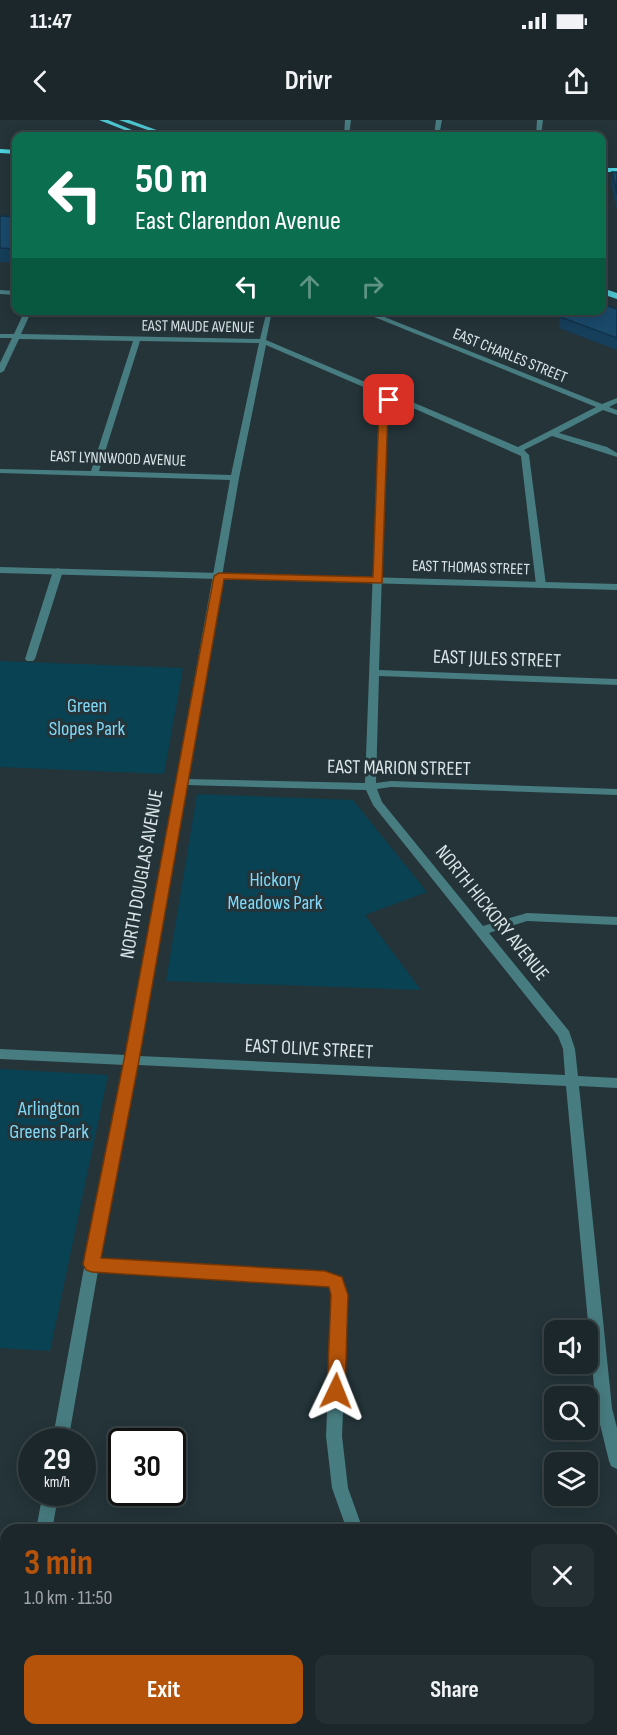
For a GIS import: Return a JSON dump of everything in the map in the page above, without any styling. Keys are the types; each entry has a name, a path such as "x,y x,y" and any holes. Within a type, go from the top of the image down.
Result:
{"main road":[{"path":"102,120 137,132"},
{"path":"122,120 158,132"}],"street":[{"path":"0,371 27,315"},
{"name":"NORTH DOUGLAS AVENUE","path":"63,1428 132,1060 235,478 262,341 264,315"},
{"name":"EAST CHARLES STREET","path":"373,315 617,413"},
{"name":"EAST MAUDE AVENUE","path":"0,336 262,341 518,450"},
{"path":"94,474 137,340"},
{"path":"370,787 383,409 394,396"},
{"path":"541,585 525,455 518,450 617,400"},
{"path":"552,433 604,449 615,456"},
{"name":"EAST LYNNWOOD AVENUE","path":"0,471 235,478"},
{"name":"EAST THOMAS STREET","path":"0,570 617,587"},
{"path":"30,660 58,571"},
{"name":"EAST JULES STREET","path":"375,673 617,682"},
{"name":"EAST MARION STREET","path":"182,782 370,787 391,784 617,792"},
{"name":"NORTH HICKORY AVENUE","path":"370,787 377,803 564,1034 569,1049 604,1408 617,1461"},
{"path":"482,931 527,917 617,921"},
{"name":"EAST OLIVE STREET","path":"0,1054 617,1083"},
{"path":"92,1264 325,1278 336,1282 340,1295 334,1437 340,1488 352,1524"},
{"path":"45,1524 48,1506"}],"green space":[{"name":"Green Slopes Park","path":"0,661 183,668 164,774 0,767"},
{"name":"Hickory Meadows Park","path":"197,794 353,800 427,892 365,915 421,990 166,981"},
{"name":"Arlington Greens Park","path":"0,1069 108,1075 50,1351 0,1348"}],"building":[{"path":"612,172 617,172 617,194"},
{"path":"0,216 12,217 12,249 0,248"},
{"path":"606,305 617,309 617,338 560,317 564,315 606,315"}],"route":[{"path":"336,1391 340,1295 336,1282 325,1278 92,1264 132,1060 219,576 378,580 383,409 389,400"}]}
